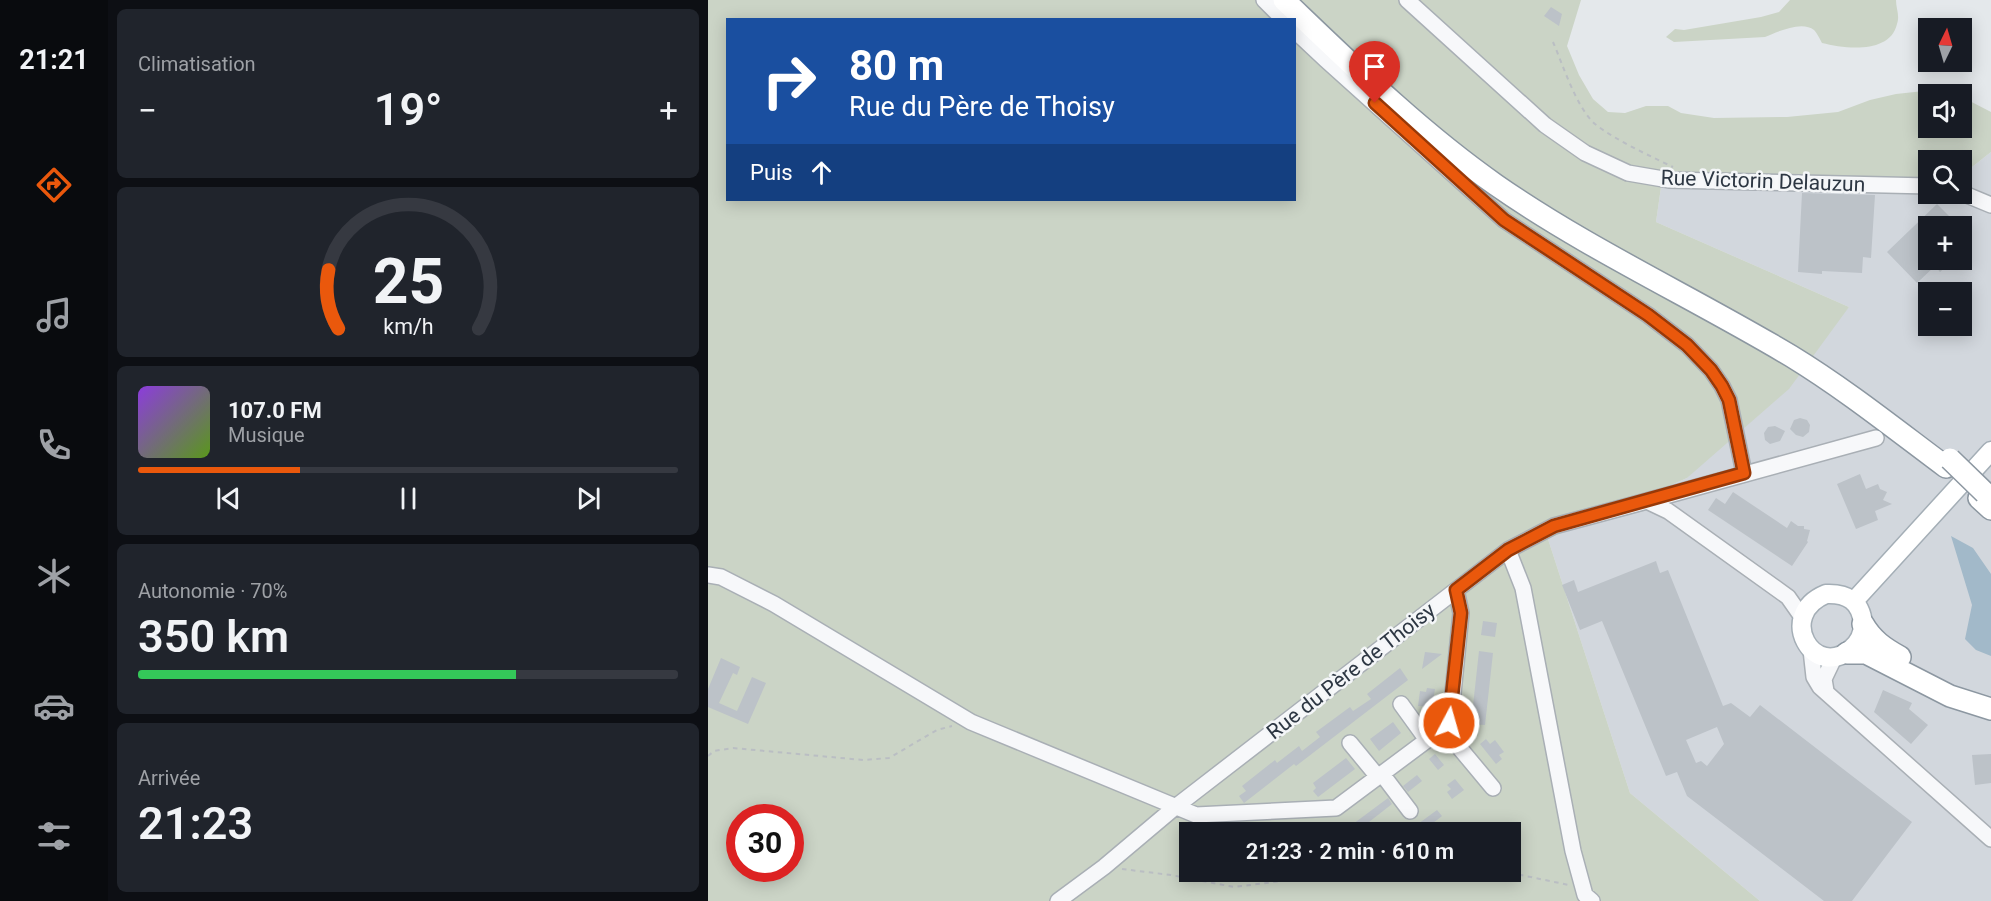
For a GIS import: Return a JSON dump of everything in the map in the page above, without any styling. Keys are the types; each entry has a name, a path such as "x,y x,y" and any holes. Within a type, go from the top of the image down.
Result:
{"highway":[{"path":"1284,0 1376,88 1496,184 1561,226 1711,309 1800,362 1948,463"},
{"path":"1299,0 1382,78 1470,152 1570,218 1768,330 1859,387 1948,463 1987,500"},
{"path":"1863,624 1869,635 1884,648 1960,687 1991,694"},
{"path":"1840,655 1866,653 1950,696 1991,709"}],"main road":[{"path":"1855,600 1991,451"},
{"path":"1826,594 1847,596 1855,600 1863,624 1862,635 1856,645 1840,655 1822,656 1811,650 1804,639 1801,628 1802,617 1807,607 1815,599 1826,594"}],"street":[{"path":"1264,0 1282,18"},
{"name":"Rue Victorin Delauzun","path":"1407,0 1545,125 1585,153 1628,173 1669,180 1918,186"},
{"path":"1296,32 1504,220 1648,315 1687,345 1711,370 1729,400 1744,473"},
{"path":"1972,197 1991,205"},
{"name":"Rue du Père de Thoisy","path":"1058,901 1104,867 1174,808 1508,550 1554,526 1876,438"},
{"path":"1647,501 1668,511 1788,597 1802,617"},
{"path":"1508,550 1524,588 1573,851 1586,896"},
{"path":"708,575 721,577 774,604 971,722 1174,808 1196,815 1336,808 1449,723 1461,613 1456,590"},
{"path":"1788,597 1815,599"},
{"path":"1811,650 1814,677 1820,687 1991,839"},
{"path":"1826,691 1824,679 1840,655"},
{"path":"1401,704 1427,740"},
{"path":"1443,728 1493,788"},
{"path":"1350,743 1410,811"}],"path":[{"path":"1553,42 1576,97 1594,123 1644,154 1675,167"},
{"path":"708,756 714,751 733,748 863,760 889,759 937,730 971,722"},
{"path":"1104,867 1179,877"},
{"path":"1521,876 1586,896"},
{"path":"1208,882 1234,887 1274,882"}],"shaded area":[{"path":"1991,152 1991,901 1760,901 1630,793 1548,539 1687,478 1849,307 1656,222 1663,173 1918,179 1918,204 1972,204 1972,167"}],"green space":[{"path":"708,0 1581,0 1567,46 1579,75 1593,99 1608,112 1625,113 1646,106 1668,106 1681,113 1714,118 1787,117 1838,112 1870,100 1918,92 1918,138 1972,138 1972,102 1991,112 1991,152 1972,167 1972,150 1918,150 1918,179 1663,173 1656,222 1849,307 1789,389 1687,478 1548,539 1630,793 1760,901 708,901"},
{"path":"1790,0 1896,0 1898,21 1893,34 1886,40 1877,45 1854,48 1822,43 1814,30 1803,26 1765,37 1674,42 1666,37 1675,29 1684,30 1779,12"}],"water":[{"path":"1951,536 1973,548 1991,574 1991,656 1976,650 1965,639 1972,605"}],"building":[{"path":"1551,7 1562,14 1559,26 1544,16"},
{"path":"1802,193 1875,195 1871,258 1863,257 1862,273 1798,272"},
{"path":"1937,204 1949,216 1924,216"},
{"path":"1918,222 1918,270 1931,270 1917,283 1887,252"},
{"path":"1800,418 1807,420 1810,425 1809,432 1803,437 1796,435 1790,429 1794,420"},
{"path":"1775,426 1785,431 1780,441 1770,444 1765,440 1764,433 1768,427"},
{"path":"1860,474 1866,489 1878,484 1880,489 1887,492 1883,500 1892,504 1875,511 1878,520 1856,529 1837,484"},
{"path":"1733,492 1787,528 1791,521 1810,530 1808,542 1792,566 1708,510 1716,498 1725,504"},
{"path":"1656,561 1660,573 1668,570 1723,706 1731,703 1750,717 1760,705 1912,822 1852,901 1824,901 1687,796 1677,772 1666,776 1602,621 1580,630 1562,585 1574,580 1578,592","holes":["1717,727 1724,744 1707,766 1701,761 1696,763 1686,740"]},
{"path":"1483,621 1497,623 1495,637 1481,635"},
{"path":"1479,651 1493,653 1485,725 1471,724"},
{"path":"1425,652 1442,654 1422,669"},
{"path":"721,658 740,667 737,675 733,673 719,703 737,711 752,677 766,683 748,724 708,707 708,689"},
{"path":"1400,668 1408,680 1244,803 1239,796 1246,791 1242,786 1275,760 1277,763 1299,746 1302,751 1320,737 1316,732 1350,707 1353,711 1371,699 1367,694"},
{"path":"1427,688 1435,689 1432,707 1418,706 1420,691 1426,692"},
{"path":"1883,690 1912,703 1909,709 1928,725 1911,744 1874,712"},
{"path":"1393,722 1401,733 1379,751 1370,739"},
{"path":"1486,739 1490,744 1495,740 1504,752 1499,755 1502,759 1496,764 1480,744"},
{"path":"1435,754 1444,765 1438,770 1429,759"},
{"path":"1991,754 1991,783 1975,785 1972,755"},
{"path":"1346,758 1355,769 1318,797 1313,791 1316,788 1313,783"},
{"path":"1417,775 1422,781 1408,792 1403,786"},
{"path":"1455,779 1464,790 1452,799 1447,792 1451,789 1447,785"},
{"path":"1388,798 1392,804 1369,822 1356,822"},
{"path":"1437,810 1442,816 1434,822 1421,822"}],"route":[{"path":"1375,103 1504,220 1648,315 1677,335 1687,345 1711,370 1729,400 1744,473 1554,526 1508,550 1456,590 1461,613 1449,723"}]}
